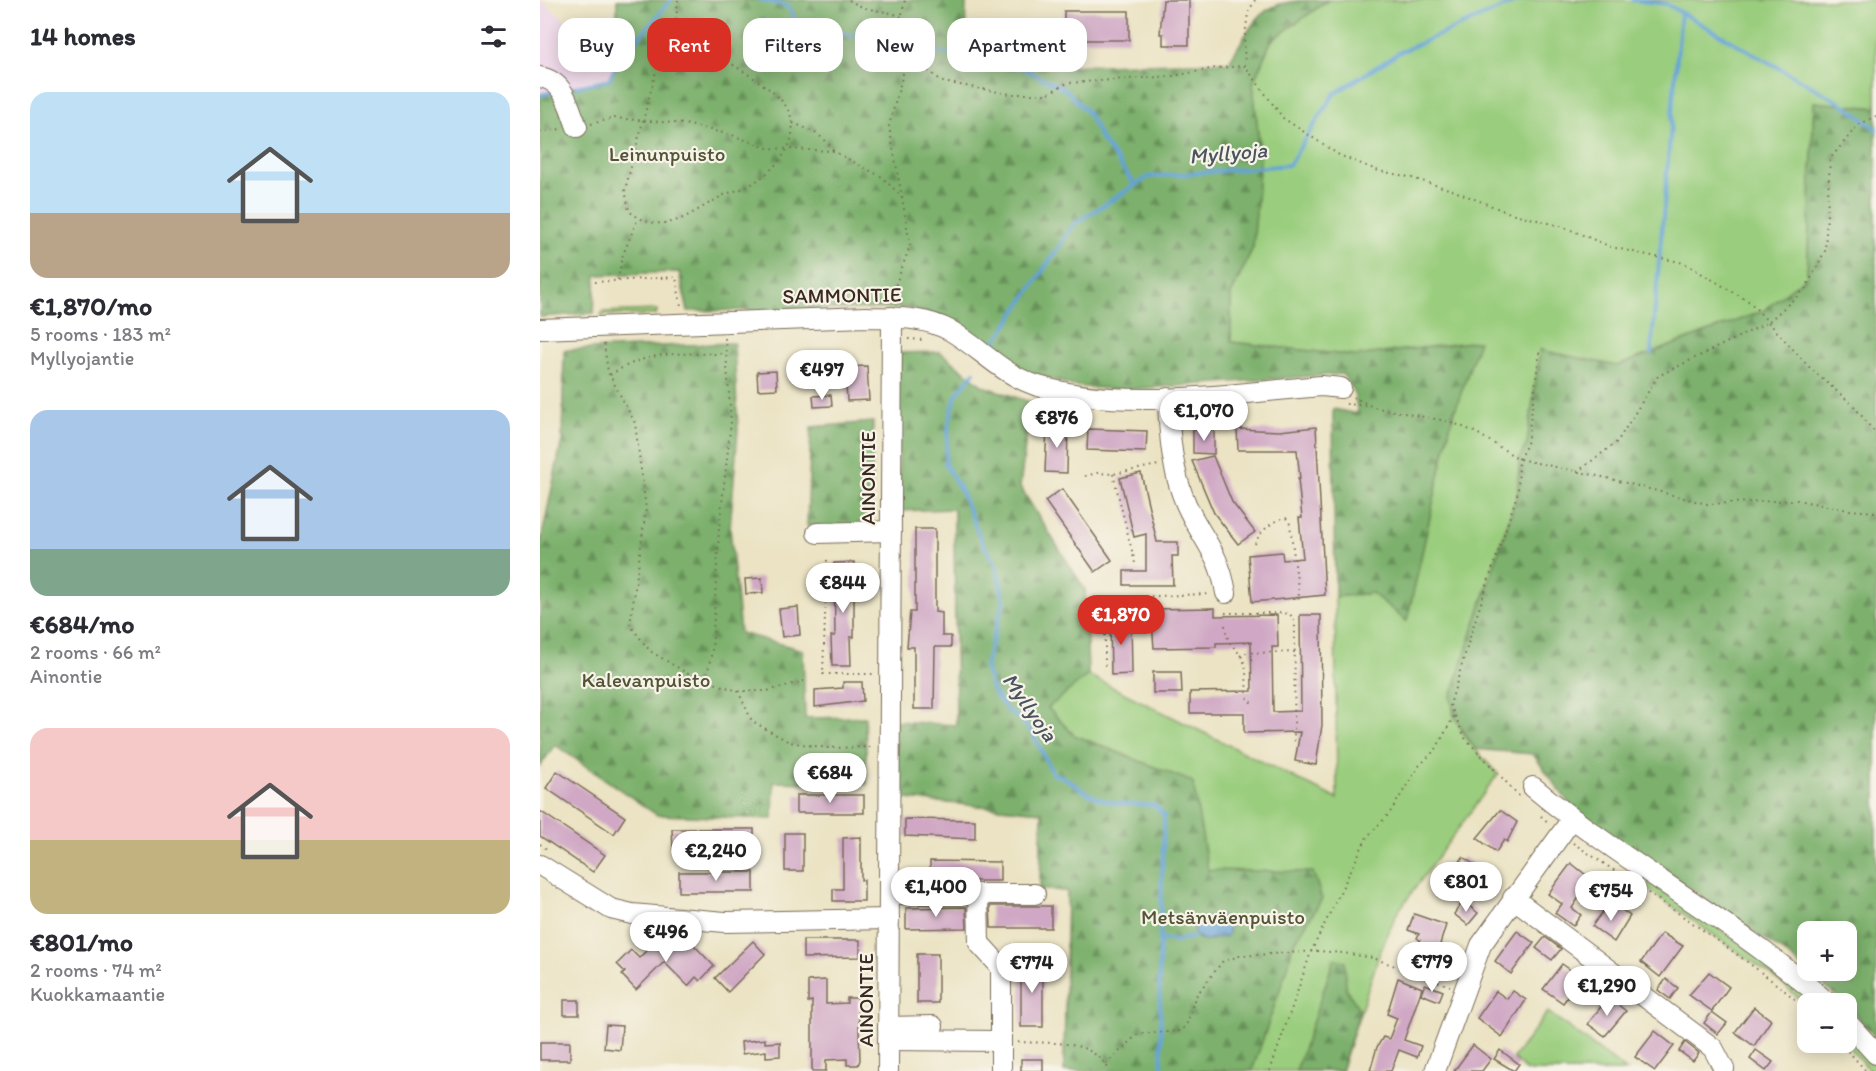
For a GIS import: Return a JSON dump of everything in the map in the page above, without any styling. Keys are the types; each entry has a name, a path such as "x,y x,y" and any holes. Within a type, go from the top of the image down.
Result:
{"street":[{"path":"540,77 554,81 562,90 577,127"},
{"name":"SAMMONTIE","path":"540,329 887,316 914,318 950,331 997,366 1035,385 1073,394 1168,398 1322,386 1341,388"},
{"name":"AINONTIE","path":"887,316 891,531 888,1071"},
{"path":"1168,398 1176,474 1186,504 1222,569 1226,603"},
{"path":"817,533 891,531"},
{"path":"1530,795 1566,826 1777,960 1816,993"},
{"path":"1435,1071 1481,945 1566,826"},
{"path":"540,865 611,909 632,914 725,922 889,919"},
{"path":"889,894 1035,894"},
{"path":"978,894 979,943 1001,967 1001,1071"},
{"path":"1513,898 1713,1048 1724,1069"},
{"path":"888,1034 933,1026"},
{"path":"1857,1033 1876,1054"},
{"path":"888,1034 1000,1041"}],"path":[{"path":"677,18 678,0"},
{"path":"849,0 859,7 902,14 906,18"},
{"path":"902,14 905,0"},
{"path":"1255,0 1246,23 1245,66 1283,118 1340,155 1379,171 1452,190 1507,212 1564,227 1611,247 1684,263 1750,302 1811,369 1853,405 1876,434"},
{"path":"656,72 626,190 629,211 638,218 670,223 689,217 726,194 761,178 788,150 792,137 792,123 786,105 731,64"},
{"path":"930,72 943,82 1010,94 1047,94 1067,84 1173,76 1216,68 1245,66"},
{"path":"887,316 910,246 889,126 904,72"},
{"path":"1577,471 1617,442 1658,376 1767,323 1806,288 1825,251 1830,159 1860,123 1876,116"},
{"path":"540,132 577,127 614,118 685,124 732,135 766,148 833,152 882,177 902,197"},
{"path":"792,123 830,144 833,152"},
{"path":"618,280 622,257 638,218"},
{"path":"595,282 676,277 684,323"},
{"path":"601,326 610,375 635,423 646,509 630,624 650,651 690,675 738,691 767,691 804,681"},
{"path":"706,680 712,651 719,530 730,422 725,332"},
{"path":"1530,795 1465,738 1454,716 1451,696 1518,492 1519,459 1527,444 1540,350"},
{"path":"610,375 631,361 650,355 726,354"},
{"path":"1341,388 1373,407 1451,422 1476,432 1519,459 1577,471 1707,504 1797,500 1848,510 1876,512"},
{"path":"1085,476 1097,473 1113,474 1165,463"},
{"path":"1113,474 1135,563"},
{"path":"1255,544 1257,536 1279,519 1286,518 1290,524 1299,597"},
{"path":"827,560 823,674 876,674"},
{"path":"1105,666 1105,598 1226,603 1290,614 1295,623 1294,744"},
{"path":"1225,625 1226,641 1244,660 1248,701 1254,703"},
{"path":"1240,656 1245,652 1295,652"},
{"path":"738,691 752,721 789,742 827,748 876,747"},
{"path":"1270,1071 1311,951 1367,837 1389,814 1419,766 1436,748 1454,716"},
{"path":"1535,810 1566,826 1680,915 1797,1001"},
{"path":"1106,1064 1137,1034 1176,1031 1186,1026 1195,997 1222,962 1228,958 1311,951 1373,958 1464,991"},
{"path":"1000,1041 1073,1045 1092,1050 1110,1071"},
{"path":"1850,1053 1866,1071"}],"shaded area":[{"path":"540,0 562,18 558,18 558,72 613,72 609,80 540,95"}],"green space":[{"name":"Leinunpuisto","path":"617,0 966,0 966,18 947,18 947,72 1087,72 1087,65 1229,62 1249,30 1266,11 1276,5 1289,2 1328,0 1271,41 1253,83 1260,152 1257,201 1253,247 1231,295 1231,342 1355,356 1479,341 1451,422 1407,621 1372,593 1335,597 1333,409 1357,414 1354,392 1342,374 1121,390 1074,386 1030,373 978,340 955,322 905,308 688,311 679,272 596,275 594,313 540,317 540,95 609,79 612,72 635,72 635,18 617,18"},
{"path":"1329,0 1876,0 1876,108 1814,102 1807,276 1763,311 1617,366 1540,350 1527,444 1519,459 1518,492 1451,697 1457,721 1467,739 1498,774 1397,913 1379,955 1341,1071 1064,1071 1067,891 1040,889 1042,812 897,798 956,725 954,509 940,352 983,386 1030,402 1020,487 1085,590 1088,675 1337,799 1335,597 1372,593 1406,621 1451,422 1478,342 1355,356 1231,342 1231,295 1253,247 1257,127 1253,83 1271,41"},
{"path":"1814,102 1876,108 1876,1038 1857,1016 1857,993 1833,993 1818,981 1857,981 1857,921 1797,921 1797,963 1573,809 1533,754 1475,749 1454,716 1451,697 1518,492 1519,459 1527,444 1540,350 1617,366 1763,311 1807,276"},
{"path":"657,310 656,315 601,315 603,312"},
{"name":"Kalevanpuisto","path":"734,343 738,430 730,528 740,633 803,650 805,718 865,717 867,784 774,782 773,819 657,815 555,745 540,766 540,545 562,440 564,350"},
{"name":"Metsänväenpuisto","path":"940,352 983,386 1030,402 1020,487 1085,590 1088,675 1048,708 1074,735 1193,782 1208,870 1313,872 1322,899 1292,947 1289,963 1252,1071 1064,1071 1067,891 1040,889 1042,812 897,798 895,721 956,725 954,509 899,511 898,353"},
{"path":"873,422 871,514 867,520 855,525 807,526 811,427"},
{"path":"1636,881 1653,885 1716,926 1806,993 1797,993 1797,997 1774,977"},
{"path":"1334,959 1345,961 1346,989 1360,1010 1341,1071 1296,1071"},
{"path":"1548,1012 1627,1071 1526,1071 1513,1058"},
{"path":"1857,1043 1876,1064 1876,1071 1870,1071 1854,1053 1857,1053"}],"water":[{"path":"1220,916 1230,921 1227,936 1204,941 1194,936 1195,920"}],"building":[{"path":"1163,0 1189,0 1189,45 1163,45 1163,34 1160,34"},
{"path":"1064,11 1129,11 1129,40 1087,40 1087,18 1064,18"},
{"path":"867,366 869,400 847,401 845,367"},
{"path":"776,371 777,389 758,390 757,372"},
{"path":"831,395 832,406 814,407 813,396"},
{"path":"1047,426 1068,426 1067,473 1045,472"},
{"path":"1316,427 1325,595 1252,602 1248,555 1282,552 1283,560 1303,558 1299,518 1302,518 1298,479 1300,479 1297,450 1238,450 1237,429 1279,431"},
{"path":"1088,429 1147,431 1146,452 1087,450"},
{"path":"1193,430 1214,430 1214,454 1193,453"},
{"path":"1213,456 1232,502 1255,532 1238,544 1214,513 1192,461"},
{"path":"1141,473 1157,542 1178,542 1178,556 1172,556 1173,585 1124,585 1124,571 1146,571 1146,534 1134,537 1120,478"},
{"path":"1062,489 1112,560 1095,572 1045,501"},
{"path":"915,529 935,529 935,612 942,613 942,636 951,636 951,647 935,647 934,709 914,709 914,647 907,647 910,612 915,612"},
{"path":"854,562 854,637 850,637 851,666 832,666 831,636 835,636 834,563"},
{"path":"762,578 763,593 746,594 745,579"},
{"path":"798,607 800,635 782,637 779,609"},
{"path":"1215,608 1215,616 1277,615 1278,647 1272,647 1273,712 1301,711 1300,615 1321,615 1322,725 1316,765 1295,761 1300,732 1244,733 1244,713 1190,713 1190,692 1252,691 1251,642 1216,643 1216,647 1154,648 1151,609"},
{"path":"1131,618 1132,674 1111,675 1110,619"},
{"path":"1153,672 1181,672 1182,693 1153,693"},
{"path":"843,682 862,682 863,701 815,707 815,690 843,688"},
{"path":"557,771 625,817 614,834 546,788"},
{"path":"796,795 864,795 864,813 796,813"},
{"path":"1500,810 1517,822 1507,842 1504,840 1496,852 1477,838"},
{"path":"540,811 605,855 593,872 540,836"},
{"path":"905,819 975,820 975,839 905,836"},
{"path":"672,829 754,829 754,849 673,850"},
{"path":"785,833 803,833 803,871 785,871"},
{"path":"861,837 861,880 864,880 864,901 833,901 833,889 843,889 843,838"},
{"path":"1463,857 1484,871 1463,901 1443,887"},
{"path":"930,861 1000,862 1000,881 946,881 946,877 930,877"},
{"path":"1571,863 1591,879 1572,908 1581,915 1573,926 1555,913 1562,904 1548,894"},
{"path":"679,872 754,872 754,892 679,892"},
{"path":"1463,901 1478,913 1468,925 1454,914"},
{"path":"1613,903 1630,916 1614,942 1592,926 1607,906 1610,908"},
{"path":"990,906 1051,906 1051,928 991,928"},
{"path":"966,907 967,928 906,929 906,908"},
{"path":"1414,914 1446,925 1440,944 1444,946 1434,965 1413,957 1420,940 1417,938 1419,934 1408,930"},
{"path":"1517,931 1534,943 1511,974 1495,961"},
{"path":"1662,933 1683,946 1660,977 1641,962"},
{"path":"680,937 689,946 692,943 714,966 700,981 696,977 688,986 664,962 636,990 622,975 625,972 617,964 631,950 639,958 653,944 663,953"},
{"path":"1545,937 1561,949 1552,960 1536,948"},
{"path":"803,940 860,940 860,957 803,958"},
{"path":"753,941 765,954 728,992 715,978"},
{"path":"917,954 938,954 938,1003 917,1003"},
{"path":"1021,961 1043,961 1043,1027 1021,1027"},
{"path":"1562,964 1582,978 1563,1003 1543,989"},
{"path":"1591,971 1605,982 1599,989 1585,979"},
{"path":"1709,972 1729,987 1712,1011 1689,995"},
{"path":"1398,978 1422,988 1404,1040 1421,1046 1417,1057 1399,1050 1391,1071 1370,1071 1377,1047 1383,1037 1389,1039 1397,1018 1387,1014"},
{"path":"1666,979 1678,988 1670,999 1658,990"},
{"path":"826,980 826,1004 847,1003 847,998 858,998 860,1060 858,1065 847,1065 847,1059 826,1060 826,1071 812,1071 812,1001 808,1002 808,981"},
{"path":"1425,984 1443,991 1439,1001 1421,994"},
{"path":"1496,991 1507,999 1513,991 1526,1000 1502,1037 1477,1018"},
{"path":"1608,997 1626,1011 1605,1036 1588,1024"},
{"path":"564,1000 579,1000 579,1015 564,1015"},
{"path":"1754,1007 1771,1020 1754,1046 1735,1032"},
{"path":"1712,1012 1727,1023 1718,1034 1704,1023"},
{"path":"606,1025 622,1026 620,1050 604,1048"},
{"path":"1655,1031 1674,1046 1655,1071 1635,1057"},
{"path":"765,1039 765,1043 780,1042 780,1056 766,1057 766,1051 742,1054 741,1042"},
{"path":"540,1042 570,1042 570,1060 540,1060"},
{"path":"1685,1042 1699,1053 1693,1061 1679,1051"},
{"path":"1473,1045 1491,1059 1482,1071 1454,1071"},
{"path":"1500,1050 1519,1064 1514,1071 1494,1059"},
{"path":"1756,1050 1773,1062 1766,1071 1750,1059"},
{"path":"1021,1059 1043,1059 1043,1071 1021,1071"}],"waterway":[{"path":"576,87 609,80 617,63 671,0"},
{"path":"760,0 788,6 798,25 1022,68 1066,90 1088,113 1101,139 1135,185"},
{"name":"Myllyoja","path":"992,347 1074,224 1148,177 1289,165 1334,94 1400,52 1520,0"},
{"path":"1632,0 1666,4 1848,107 1876,129"},
{"path":"1651,353 1681,12"},
{"path":"540,95 554,92"},
{"name":"Myllyoja","path":"974,372 956,395 949,422 945,464 960,489 982,542 996,565 1004,600 985,666 993,692 1008,711 1020,719 1033,734 1053,774 1063,777 1097,798 1121,804 1154,805 1164,815 1159,972 1162,1071"},
{"path":"1160,939 1178,941 1194,936"}]}
